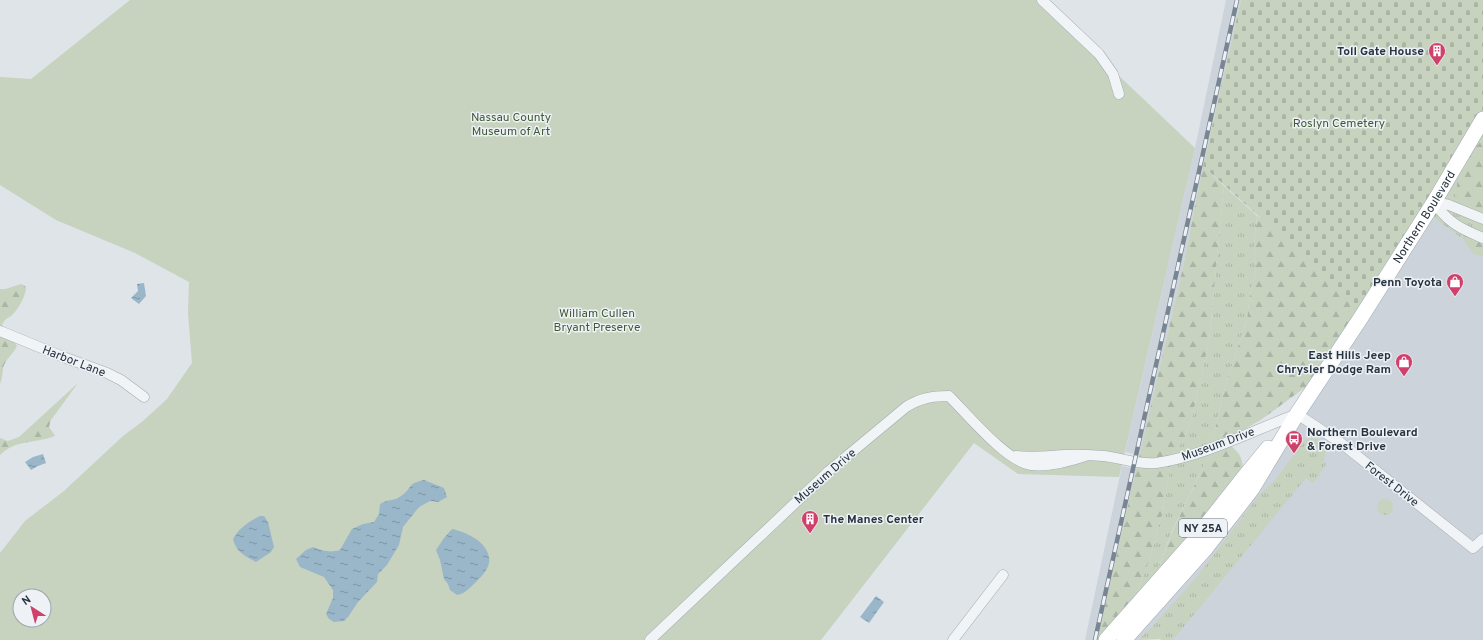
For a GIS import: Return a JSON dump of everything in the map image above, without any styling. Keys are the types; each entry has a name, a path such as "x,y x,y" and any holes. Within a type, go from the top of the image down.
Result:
{"main road":[{"name":"Northern Boulevard","path":"1124,640 1206,548 1252,489 1297,414 1360,319 1434,202 1483,119"},
{"name":"Northern Boulevard","path":"1106,640 1192,543 1297,414"}],"street":[{"path":"1042,0 1099,54 1113,74 1119,94"},
{"path":"1434,202 1449,205 1483,219"},
{"path":"1434,202 1442,215 1455,224 1483,238"},
{"name":"Harbor Lane","path":"0,331 107,373 121,380 144,398"},
{"name":"Museum Drive","path":"650,640 829,471 906,407 916,401 936,396 949,396 999,446 1012,456 1030,457 1066,455 1112,457 1151,463 1178,459 1204,451 1297,414"},
{"name":"Forest Drive","path":"1297,414 1341,443 1473,548 1483,539"},
{"path":"953,640 1003,575"}],"shaded area":[{"path":"1226,0 1241,0 1203,166 1183,267 1140,455 1125,452 1195,148"},
{"path":"1427,213 1483,254 1483,640 1129,640 1206,548"},
{"path":"1122,466 1137,469 1098,637 1095,640 1085,640"}],"green space":[{"name":"William Cullen Bryant Preserve","path":"130,0 1039,0 1195,148 1119,477 1018,474 974,443 821,640 0,640 0,553 25,521 64,491 123,436 143,421 167,399 192,363 188,313 189,282 135,253 56,220 0,185 0,77 31,79"},
{"name":"Roslyn Cemetery","path":"1241,0 1483,0 1483,119 1364,312 1203,166"},
{"path":"1483,119 1483,139 1469,154 1465,167 1461,170 1483,217 1483,241 1461,236 1464,240 1427,213"},
{"path":"1483,139 1483,217 1465,209 1459,203 1456,195 1458,175 1465,167 1469,154"},
{"path":"1203,166 1224,186 1209,342 1193,414 1185,438 1172,455 1163,511 1149,561 1130,612 1105,640 1097,640 1183,267"},
{"path":"1224,186 1257,216 1254,244 1256,270 1250,295 1247,319 1225,387 1209,455 1171,533 1152,587 1130,612 1149,561 1163,511 1172,455 1185,438 1193,414 1209,342"},
{"path":"1257,216 1278,230 1364,306 1322,375 1262,419 1225,441 1238,452 1241,459 1244,476 1152,587 1171,534 1209,455 1225,387 1247,319 1250,295 1256,270 1254,244"},
{"path":"1463,233 1483,241 1483,256 1473,254 1461,236"},
{"path":"22,284 26,287 21,303 14,313 5,320 2,325 17,346 4,365 0,384 0,289 6,289"},
{"path":"78,383 51,420 49,427 55,436 13,446 0,455 0,438 8,441 19,437"},
{"path":"1311,438 1321,440 1326,449 1324,462 1326,464 1319,476 1313,483 1306,478 1173,640 1129,640 1139,639 1153,626 1195,579 1260,494 1275,480 1306,439"},
{"path":"1385,499 1391,501 1393,507 1391,513 1385,515 1379,513 1377,507 1379,501"}],"water":[{"path":"144,283 146,296 139,304 131,298 138,291 137,284"},
{"path":"43,454 46,463 31,470 25,462 33,457"},
{"path":"424,480 444,488 447,497 438,502 430,501 419,507 403,527 399,545 387,565 378,574 377,582 358,602 344,621 334,622 329,619 326,614 333,598 333,590 324,577 300,567 296,559 306,550 313,547 326,551 340,550 352,529 363,524 374,522 379,514 380,504 399,498 414,483"},
{"path":"260,516 264,516 268,522 274,547 271,552 256,562 245,556 236,547 233,539 238,531 245,525"},
{"path":"452,529 465,533 477,540 487,550 489,556 488,566 482,576 467,590 457,595 450,590 444,579 436,550"},
{"path":"876,596 884,602 869,623 860,617"}],"railway":[{"path":"1095,640 1237,0"}],"place":[{"name":"Toll Gate House","path":"1437,66"},
{"name":"Penn Toyota","path":"1455,297"},
{"name":"East Hills Jeep Chrysler Dodge Ram","path":"1404,377"},
{"name":"Northern Boulevard & Forest Drive","path":"1294,454"},
{"name":"The Manes Center","path":"810,534"}],"park label":[{"name":"Nassau County Museum of Art","path":"511,124"}]}
